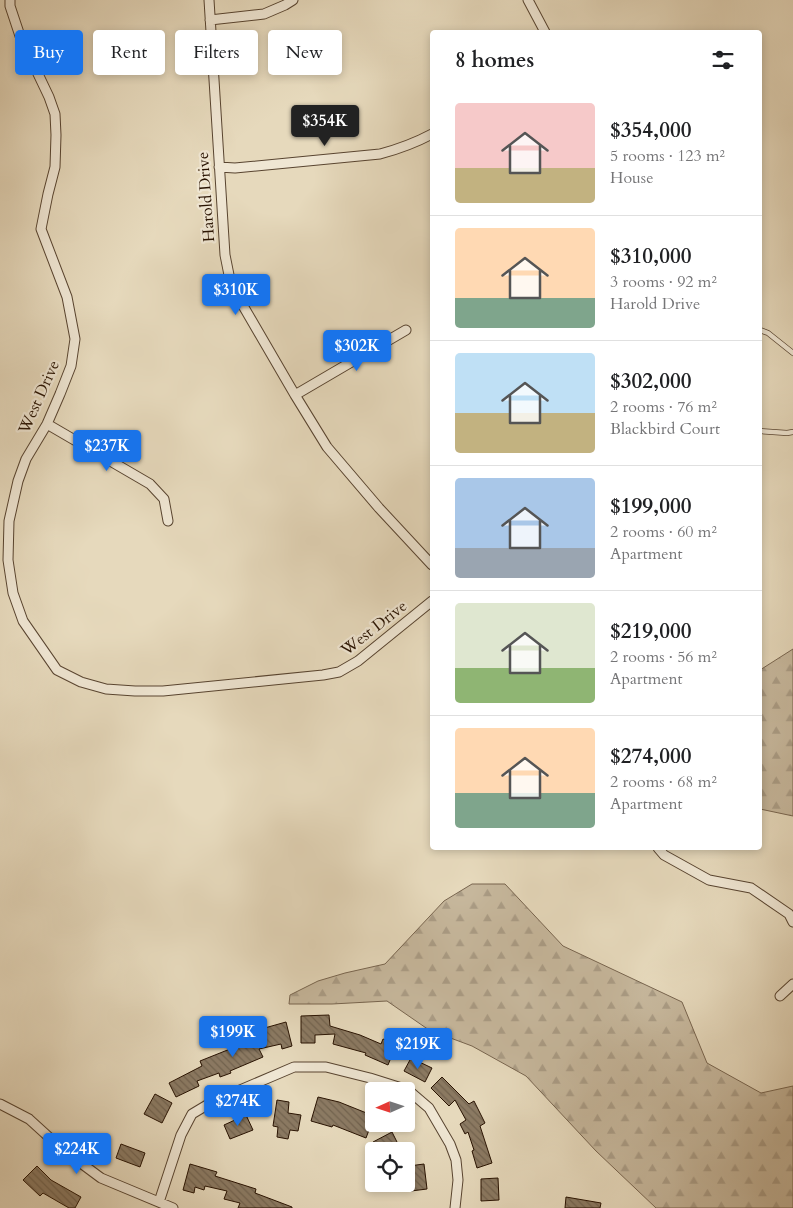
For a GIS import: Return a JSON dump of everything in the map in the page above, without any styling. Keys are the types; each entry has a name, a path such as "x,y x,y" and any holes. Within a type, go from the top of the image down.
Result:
{"street":[{"name":"West Drive","path":"10,0 10,6 20,36 55,114 55,167 41,229 67,297 75,339 70,366 47,424 26,459 18,481 10,521 8,560 13,593 23,621 57,670 81,682 106,689 135,691 163,691 323,675 339,672 358,661 430,602"},
{"name":"Harold Drive","path":"209,0 225,255 231,285 327,447 379,508 430,563"},
{"path":"210,20 264,14 293,0"},
{"path":"528,0 544,30"},
{"path":"220,167 235,168 380,154 413,144 430,135"},
{"path":"295,395 406,330"},
{"path":"47,424 150,484 164,499 168,521"},
{"path":"660,850 664,855 709,880 751,888 789,914 793,922"},
{"path":"780,996 793,984"},
{"path":"159,1202 180,1135 192,1114 212,1102 294,1068 326,1067 408,1090 429,1108 450,1144 456,1160 458,1180 455,1208"},
{"path":"0,1104 29,1119 62,1148 101,1178 173,1208"}],"lane":[{"path":"762,331 768,333 793,353"},
{"path":"762,431 793,432"}],"green space":[{"path":"793,649 793,816 762,809 762,669"},
{"path":"472,884 505,884 563,946 682,1002 707,1063 761,1093 793,1086 793,1208 656,1208 596,1151 526,1076 472,1046 429,1030 387,1001 289,1004 290,995 318,981 385,964 444,901"}],"building":[{"path":"329,1015 330,1026 381,1044 383,1039 391,1042 388,1047 394,1050 388,1065 365,1055 366,1053 333,1044 335,1034 315,1035 315,1043 301,1043 301,1016"},
{"path":"286,1022 292,1046 282,1049 281,1044 259,1049 263,1057 220,1077 219,1073 197,1081 199,1086 176,1097 169,1083 202,1066 200,1061 263,1035 261,1029"},
{"path":"411,1058 432,1068 425,1082 404,1071"},
{"path":"442,1077 469,1104 474,1101 485,1123 480,1126 492,1163 477,1168 468,1132 465,1134 460,1124 466,1120 455,1100 449,1106 431,1088"},
{"path":"155,1094 172,1103 162,1123 144,1114"},
{"path":"318,1097 339,1102 365,1112 365,1132 368,1132 366,1138 333,1125 332,1127 311,1121"},
{"path":"277,1100 289,1102 288,1113 301,1115 298,1131 290,1130 288,1139 277,1137 278,1127 273,1126"},
{"path":"246,1115 253,1130 230,1139 224,1125"},
{"path":"392,1132 397,1142 373,1142"},
{"path":"121,1144 145,1153 140,1167 116,1158"},
{"path":"190,1164 217,1172 215,1176 256,1189 255,1193 292,1208 238,1208 240,1203 224,1199 227,1191 205,1186 204,1190 195,1187 194,1193 183,1190"},
{"path":"424,1164 427,1189 415,1190 415,1165"},
{"path":"37,1166 51,1180 81,1197 75,1208 69,1208 43,1193 40,1196 23,1180"},
{"path":"498,1178 499,1200 481,1201 481,1179"},
{"path":"566,1197 601,1203 600,1208 565,1208"}]}
